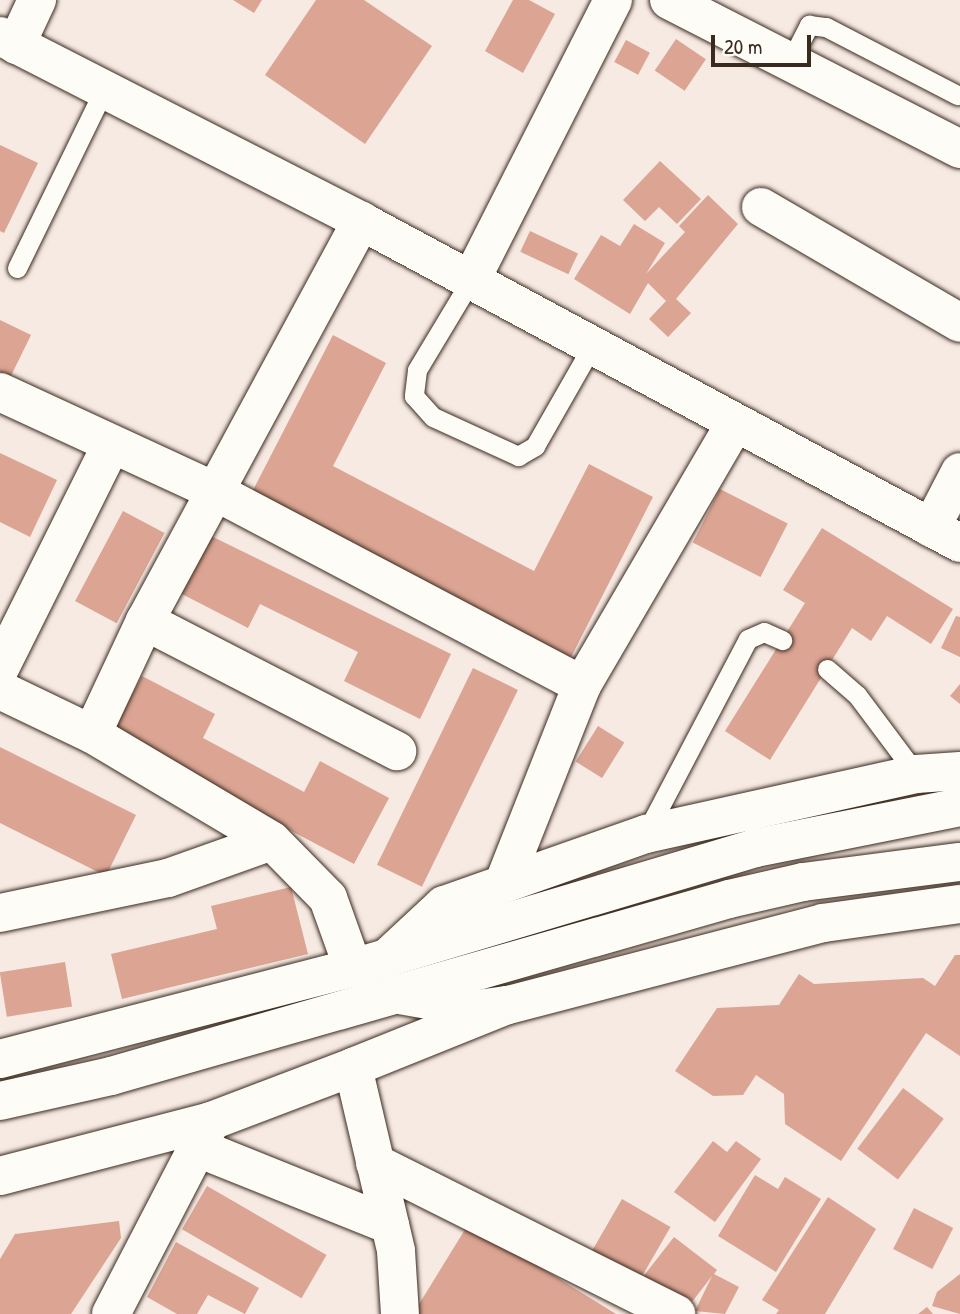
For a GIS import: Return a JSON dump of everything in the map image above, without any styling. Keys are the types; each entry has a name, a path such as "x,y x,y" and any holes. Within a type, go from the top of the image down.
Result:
{"main road":[{"path":"37,0 8,41 361,221 591,348 946,535 960,472"},
{"path":"471,280 613,0"},
{"path":"669,0 960,149"},
{"path":"761,207 960,323"},
{"path":"92,734 145,621 361,221"},
{"path":"0,392 110,447 216,492 582,685"},
{"path":"504,882 582,685 735,423"},
{"path":"0,668 110,447"},
{"path":"145,621 397,751"},
{"path":"0,690 92,734 272,841 328,898 377,974 478,1009 508,1005 823,923 960,904"},
{"path":"377,974 444,905 504,882 646,834 916,774 960,771"},
{"path":"0,1101 111,1076 377,974 755,848 960,807"},
{"path":"0,913 168,878 272,841"},
{"path":"0,1059 791,884 960,862"},
{"path":"0,1176 205,1134 353,1067 508,1005"},
{"path":"353,1067 390,1225 402,1301 400,1314"},
{"path":"205,1134 390,1225"},
{"path":"111,1314 205,1134"},
{"path":"375,1163 676,1314"}],"lane":[{"path":"790,62 808,25 826,27 957,95"},
{"path":"17,268 104,90"},
{"path":"471,280 417,370 414,396 433,417 518,456 535,446 591,348"},
{"path":"646,834 748,639 764,632 782,640"},
{"path":"827,669 857,695 916,774"}],"building":[{"path":"233,0 262,0 254,13"},
{"path":"316,0 364,0 432,46 365,144 265,75"},
{"path":"513,0 529,0 555,14 523,73 485,51"},
{"path":"676,39 706,59 685,91 655,71"},
{"path":"626,40 650,53 638,75 614,62"},
{"path":"0,145 38,163 4,233 0,231"},
{"path":"660,161 701,199 677,224 659,207 645,221 623,200"},
{"path":"708,195 738,224 676,299 691,313 668,337 649,319 666,301 648,283 630,314 574,279 601,235 620,246 634,224 665,243 646,274 685,232 679,226"},
{"path":"530,231 578,253 568,274 520,252"},
{"path":"0,320 31,335 5,388 0,385"},
{"path":"333,335 386,363 333,466 534,571 589,464 653,497 568,663 249,498"},
{"path":"0,453 57,480 30,537 0,522"},
{"path":"720,489 788,524 760,577 693,542"},
{"path":"123,511 164,533 117,623 75,601"},
{"path":"822,528 953,609 931,644 887,616 871,641 852,628 770,760 725,731 805,603 783,590"},
{"path":"207,534 451,654 420,719 344,681 358,652 260,604 248,628 178,592"},
{"path":"956,616 960,617 960,657 941,648"},
{"path":"473,668 518,690 422,887 377,865"},
{"path":"142,676 215,714 203,738 304,792 320,761 389,798 354,864 110,735"},
{"path":"960,684 960,704 950,696"},
{"path":"598,726 624,742 602,778 576,762"},
{"path":"0,747 136,815 106,876 0,823"},
{"path":"291,887 308,954 122,999 111,954 217,929 211,906"},
{"path":"955,955 960,955 960,1056 926,1033 841,1161 785,1124 784,1094 756,1075 743,1095 713,1096 675,1071 717,1008 779,1005 799,974 814,984 923,978 935,986"},
{"path":"65,962 72,1006 7,1017 0,972"},
{"path":"903,1088 944,1119 898,1179 857,1149"},
{"path":"713,1141 727,1152 736,1141 761,1159 715,1222 674,1192"},
{"path":"755,1175 778,1189 785,1177 821,1199 776,1272 718,1236"},
{"path":"207,1186 327,1255 302,1298 182,1229"},
{"path":"828,1197 876,1229 825,1314 776,1314 779,1310 762,1300"},
{"path":"622,1199 670,1227 639,1282 590,1254"},
{"path":"914,1208 953,1228 932,1269 893,1249"},
{"path":"119,1221 121,1238 71,1314 0,1314 0,1259 15,1234"},
{"path":"469,1223 616,1314 413,1314"},
{"path":"674,1237 717,1270 714,1274 739,1287 725,1314 695,1311 712,1276 685,1311 642,1278"},
{"path":"176,1242 259,1288 245,1314 208,1295 197,1314 177,1314 147,1297"},
{"path":"960,1274 960,1314 932,1306 937,1292"},
{"path":"927,1307 933,1314 918,1314"}]}
